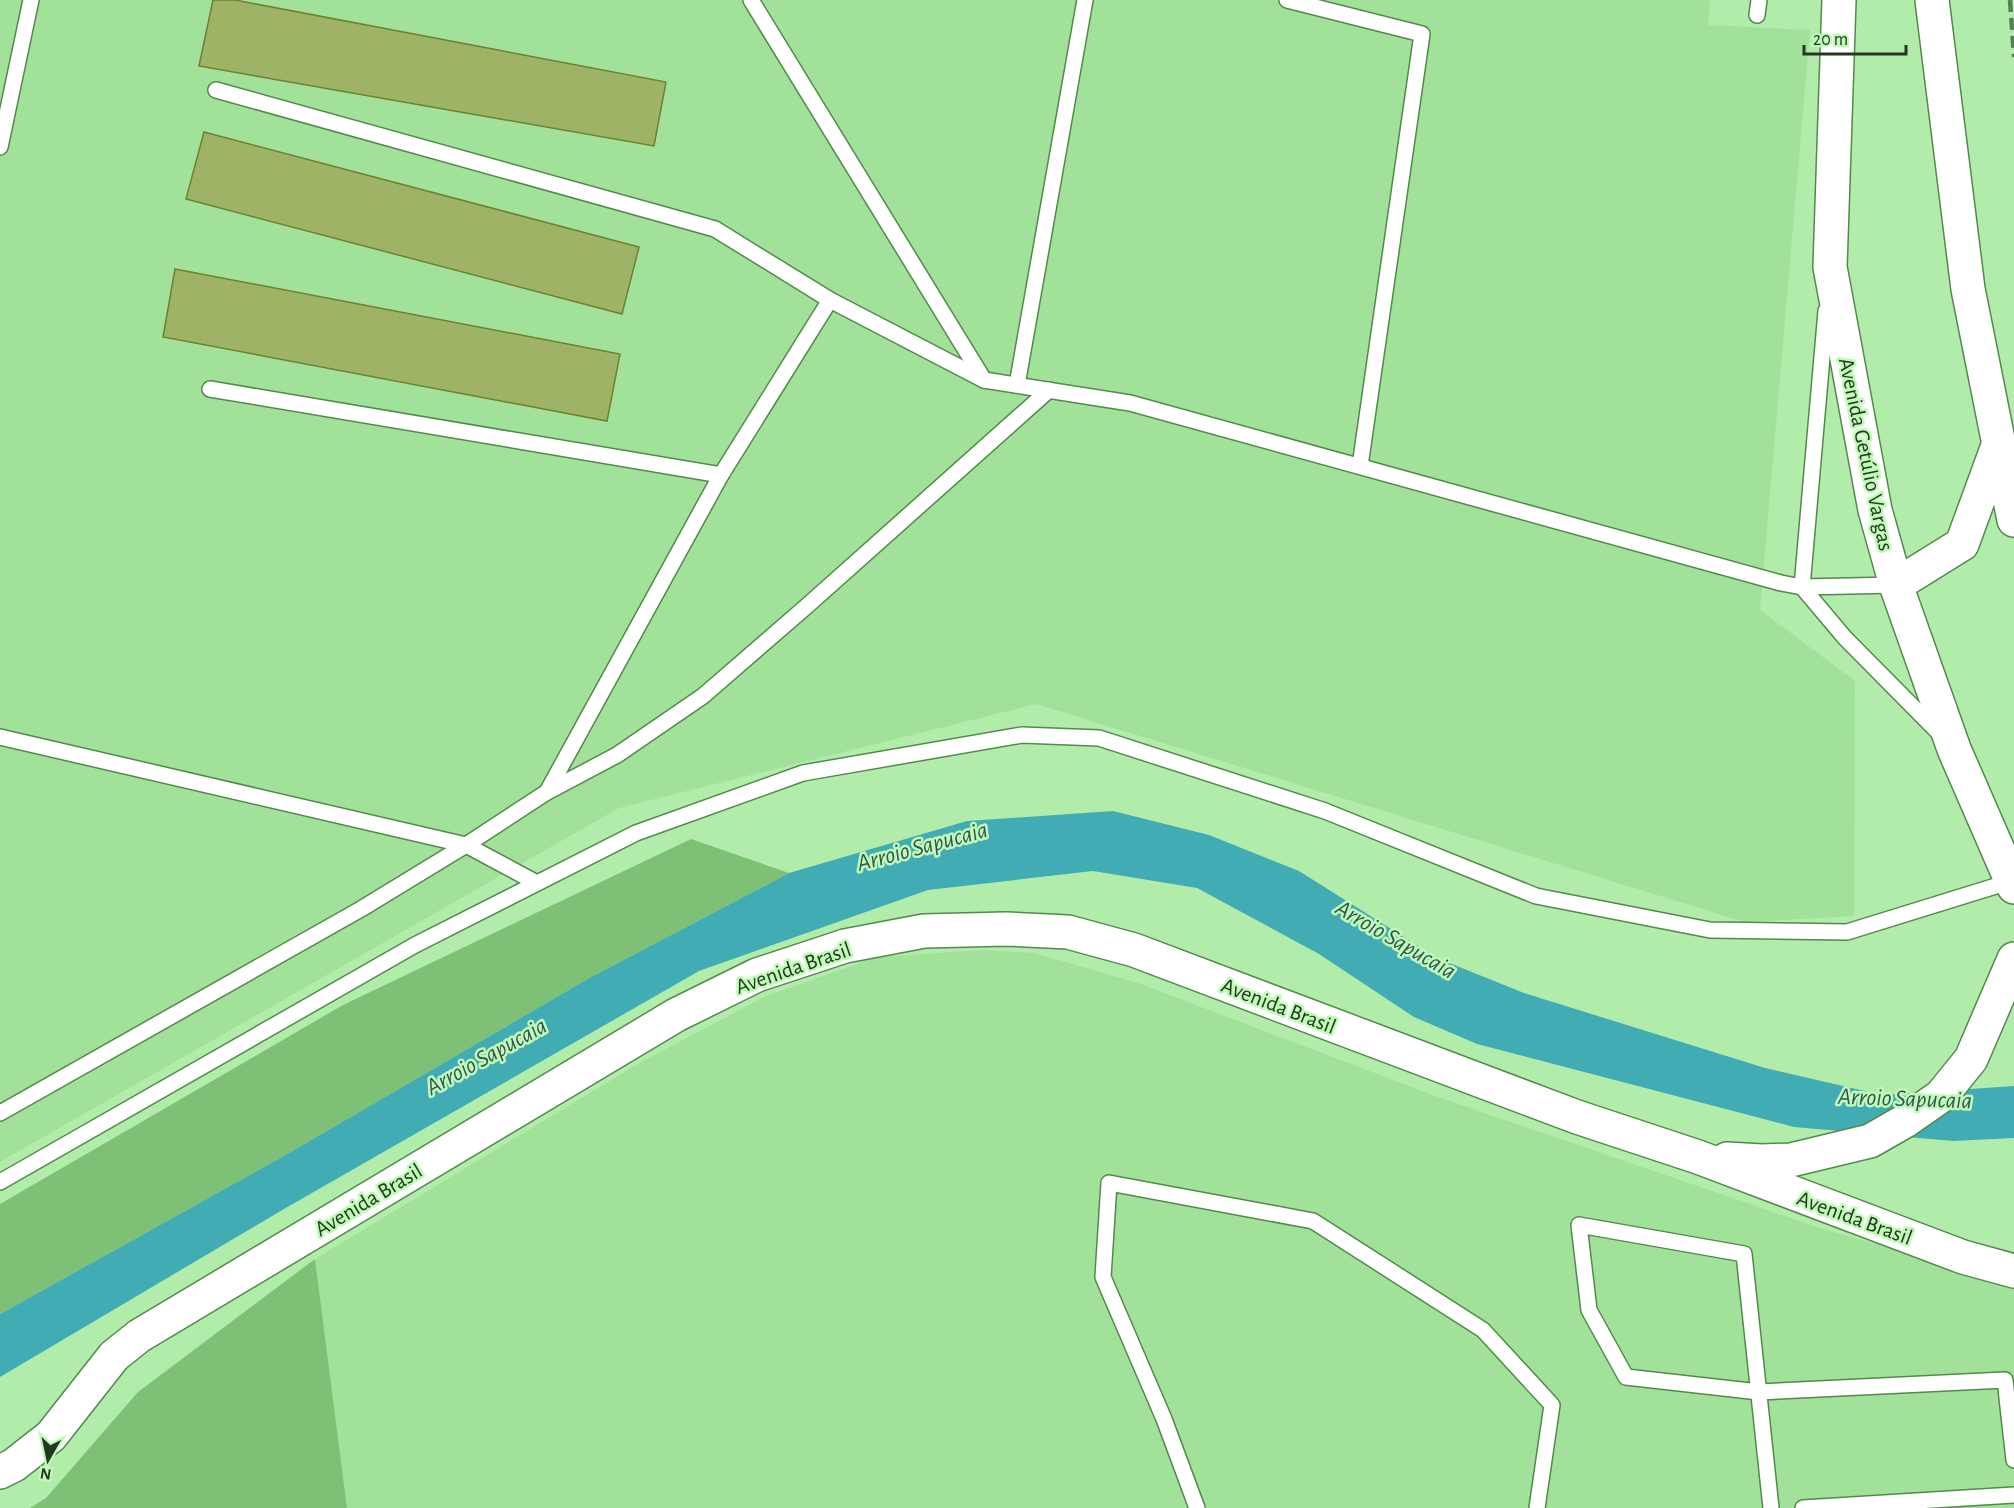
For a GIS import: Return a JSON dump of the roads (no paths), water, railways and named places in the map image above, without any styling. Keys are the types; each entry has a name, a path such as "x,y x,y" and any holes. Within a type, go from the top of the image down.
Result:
{"main road":[{"name":"Avenida Getúlio Vargas","path":"1839,0 1830,267 1875,510 1896,585 1954,749 2013,884"},
{"path":"1932,0 1968,289 2014,520"},
{"path":"1896,585 1962,544 2000,441"},
{"name":"Avenida Brasil","path":"0,1472 51,1436 74,1410 114,1356 139,1336 676,1015 757,975 845,946 924,931 1006,929 1068,932 1134,950 1577,1117 1698,1157 1963,1257 2014,1271"},
{"name":"Avenida Brasil","path":"1698,1157 1762,1161 1791,1160 1870,1141 1905,1122 1941,1096 1971,1059 2014,959"}],"lane":[{"path":"0,147 31,0"},
{"path":"751,0 984,380"},
{"path":"1017,385 1085,0"},
{"path":"1287,0 1422,34 1360,466"},
{"path":"216,90 715,229 830,300 984,380 1130,403 1802,587 1896,585"},
{"path":"1830,267 1802,587 1845,638 1954,749"},
{"path":"547,792 721,475 830,300"},
{"path":"210,389 721,475"},
{"path":"0,1113 361,909 547,792 617,755 703,696 1049,390"},
{"path":"0,1182 415,945 636,833 803,773 1022,735 1099,738 1325,811 1536,896 1710,930 1846,932 2013,884"},
{"path":"0,737 466,845 537,883"},
{"path":"1197,1508 1164,1419 1103,1277 1109,1183 1313,1221 1483,1329 1552,1405 1537,1508"},
{"path":"1771,1508 1759,1392 1744,1254 1579,1225 1589,1311 1626,1377 1759,1392 2005,1380 2014,1460"},
{"path":"1803,1508 2014,1495"}],"water":[{"name":"Arroio Sapucaia","path":"1113,811 1209,835 1299,871 1437,958 1524,993 1765,1068 1882,1095 2014,1086 2014,1138 1953,1141 1794,1127 1477,1044 1414,1017 1319,954 1197,888 1093,871 928,890 699,971 284,1209 0,1377 0,1314 282,1157 591,977 789,873 967,821"}],"railway":[{"path":"2010,0 2014,57"}]}
